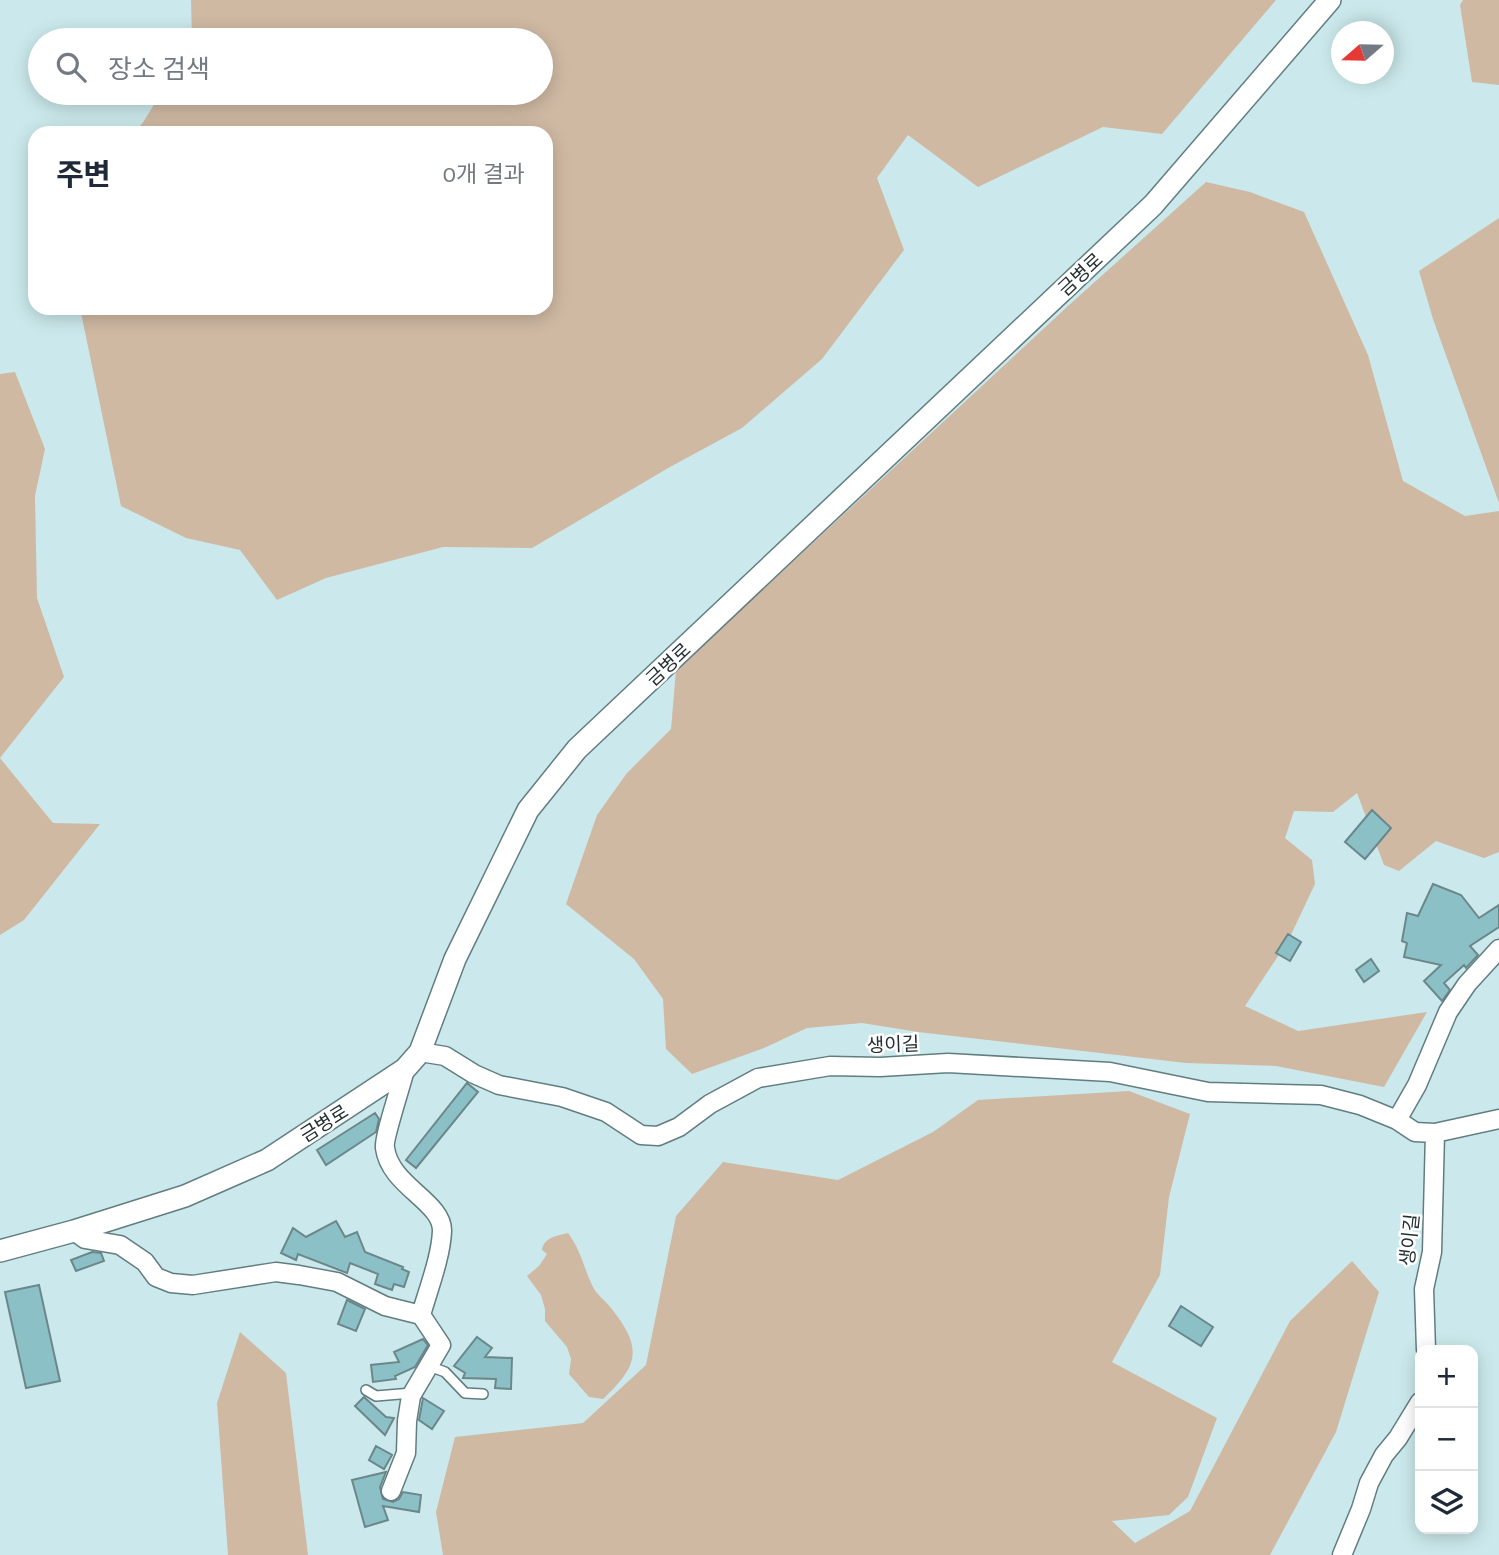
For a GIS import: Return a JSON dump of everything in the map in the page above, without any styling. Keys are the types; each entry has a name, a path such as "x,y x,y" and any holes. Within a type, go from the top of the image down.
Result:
{"street":[{"name":"금병로","path":"0,1251 185,1196 267,1160 405,1069 420,1052 455,959 528,810 577,750 1153,205 1330,0"},
{"path":"1397,1120 1417,1085 1448,1012 1467,984 1499,949"},
{"name":"생이길","path":"420,1052 445,1056 499,1086 562,1097 606,1112 641,1135 659,1136 679,1128 710,1104 758,1079 830,1066 880,1067 948,1063 1110,1072 1208,1092 1321,1095 1360,1105 1397,1120 1415,1132 1435,1133 1499,1119"},
{"path":"405,1069 384,1147 403,1183 438,1213 442,1229 421,1315"},
{"name":"생이길","path":"1426,1345 1424,1289 1432,1251 1435,1133"},
{"path":"74,1231 85,1238 120,1245 145,1262 156,1277 171,1283 193,1285 276,1272 337,1282 385,1306 421,1315 441,1345 413,1393 407,1421 406,1453 391,1491"},
{"path":"1342,1555 1362,1509 1369,1483 1384,1455 1416,1408"}],"lane":[{"path":"429,1366 445,1371 465,1393 483,1394"},
{"path":"366,1390 376,1396 413,1393"}],"shaded area":[{"path":"191,0 1276,0 1162,134 1103,127 978,187 908,135 877,178 904,250 822,359 742,428 532,548 443,547 326,578 277,600 240,550 186,538 121,506 81,315 553,315 553,126 140,126 154,105 553,105 553,28 192,28"},
{"path":"1463,0 1499,0 1499,85 1472,82 1460,5"},
{"path":"1206,182 1250,192 1304,212 1368,355 1403,481 1465,516 1499,511 1499,852 1484,858 1436,841 1399,871 1384,865 1357,793 1333,812 1294,811 1285,838 1312,860 1315,884 1288,941 1245,1006 1298,1031 1427,1012 1384,1087 1276,1066 1186,1063 862,1023 807,1028 764,1048 692,1074 666,1049 663,999 634,959 566,904 597,815 627,773 671,729 676,670 1068,306"},
{"path":"1499,218 1499,503 1433,319 1419,271"},
{"path":"15,372 45,449 35,496 37,598 64,677 0,758 0,374"},
{"path":"0,758 53,823 100,824 24,920 0,935"},
{"path":"1129,1091 1190,1114 1169,1197 1160,1275 1112,1362 1217,1418 1188,1497 1169,1515 1112,1521 1135,1543 1190,1511 1290,1321 1352,1261 1379,1292 1336,1432 1270,1555 443,1555 436,1512 455,1437 583,1423 646,1365 676,1216 723,1162 838,1180 933,1132 978,1100"},
{"path":"568,1233 593,1287 621,1322 632,1345 630,1366 603,1399 589,1397 569,1374 571,1359 567,1347 545,1321 541,1295 527,1276 539,1266 547,1254 542,1250 545,1242"},
{"path":"240,1332 286,1373 308,1555 228,1555 217,1403"}],"building":[{"path":"1372,810 1391,828 1365,859 1345,842"},
{"path":"1433,884 1461,895 1479,918 1499,905 1499,927 1470,946 1478,955 1466,968 1464,965 1444,983 1450,990 1442,1001 1424,981 1441,965 1404,957 1407,943 1402,941 1407,913 1418,916"},
{"path":"1288,934 1301,942 1290,961 1276,953"},
{"path":"1371,959 1379,971 1364,982 1356,970"},
{"path":"467,1083 478,1092 416,1168 406,1160"},
{"path":"375,1113 379,1119 376,1132 326,1165 317,1150"},
{"path":"336,1221 345,1237 357,1232 365,1252 409,1272 404,1287 394,1284 392,1290 375,1284 378,1274 350,1263 347,1273 298,1254 296,1260 281,1253 293,1228 306,1237"},
{"path":"92,1252 101,1253 104,1261 76,1271 71,1260"},
{"path":"39,1285 60,1381 26,1388 5,1292"},
{"path":"347,1300 365,1309 356,1331 338,1324"},
{"path":"1181,1306 1213,1327 1201,1346 1169,1326"},
{"path":"477,1337 492,1348 485,1357 512,1358 511,1389 495,1388 496,1379 463,1378 465,1373 454,1366"},
{"path":"423,1339 428,1345 415,1367 395,1376 396,1379 373,1382 371,1365 399,1362 394,1352"},
{"path":"364,1397 386,1417 394,1418 385,1435 355,1406"},
{"path":"423,1398 444,1411 432,1429 419,1420"},
{"path":"376,1446 392,1455 384,1469 369,1460"},
{"path":"386,1472 380,1487 383,1499 393,1502 399,1499 403,1492 421,1495 419,1512 383,1506 388,1520 365,1527 352,1480"}]}
